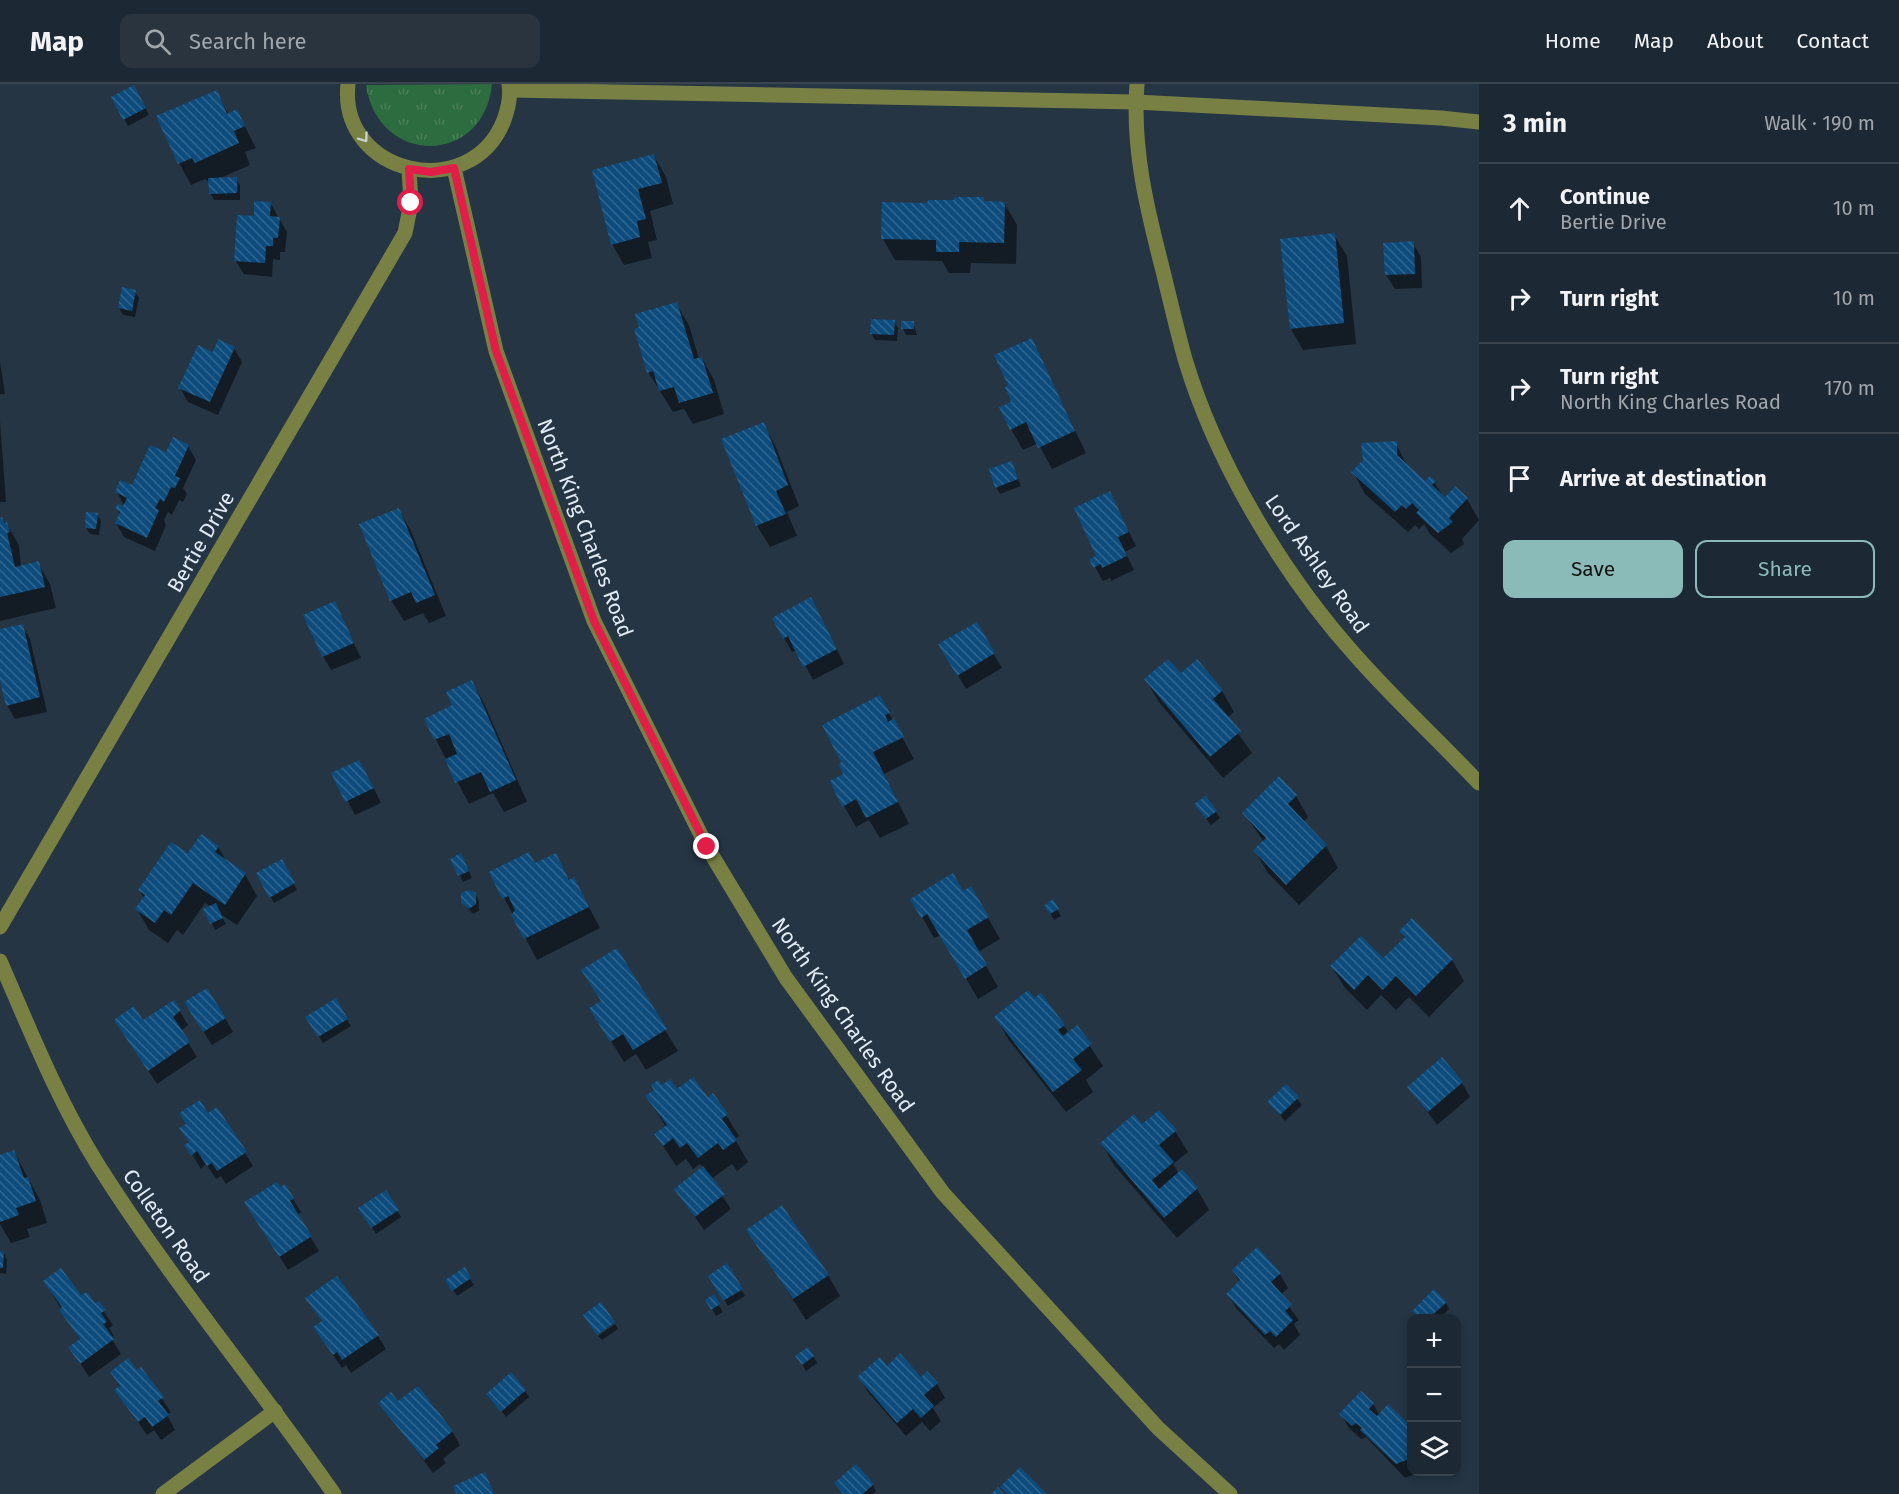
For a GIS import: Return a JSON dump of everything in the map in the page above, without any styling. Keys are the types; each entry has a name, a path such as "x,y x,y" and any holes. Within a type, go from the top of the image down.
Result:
{"street":[{"path":"348,84 347,95 352,120 365,142 385,159 409,169 431,172 454,168 472,159 488,146 500,129 507,110 510,87 1136,102 1479,122"},
{"name":"Lord Ashley Road","path":"1137,84 1138,163 1186,360 1211,426 1242,491 1278,552 1318,609 1355,655 1479,783"},
{"name":"North King Charles Road","path":"454,168 496,351 594,621 707,847 786,978 943,1192 1158,1428 1230,1494"},
{"name":"Bertie Drive","path":"0,927 405,233 411,203 409,169"},
{"name":"Colleton Road","path":"0,961 57,1089 97,1163 135,1222 334,1494"},
{"path":"164,1494 275,1411"}],"green space":[{"path":"492,84 485,111 471,130 452,142 430,146 409,142 390,131 375,112 366,85"}],"building":[{"path":"134,85 146,108 123,120 111,97"},
{"path":"217,90 227,114 237,109 245,126 234,131 239,143 195,163 192,158 178,164 156,116"},
{"path":"654,154 662,183 638,189 646,219 637,221 640,237 611,245 592,170"},
{"path":"237,177 237,193 209,194 208,178"},
{"path":"954,197 984,197 984,201 1005,202 1004,243 959,242 959,252 936,252 936,240 881,239 882,202 927,203 928,200 954,200"},
{"path":"254,201 271,202 270,216 280,217 278,238 273,238 273,246 266,246 265,263 234,261 237,215 254,216"},
{"path":"1335,233 1344,323 1290,329 1280,239"},
{"path":"1414,241 1415,274 1385,275 1383,243"},
{"path":"122,287 136,290 132,311 118,308"},
{"path":"677,302 694,359 702,357 713,393 679,403 674,387 659,391 653,371 647,373 634,329 639,327 635,314"},
{"path":"871,319 895,320 894,335 870,334"},
{"path":"901,321 914,321 914,329 901,329"},
{"path":"1032,338 1075,431 1038,448 1026,422 1010,430 999,407 1011,402 1005,387 1008,385 994,355"},
{"path":"218,339 235,347 210,402 178,388 198,345 213,352"},
{"path":"764,422 788,485 776,491 786,514 756,526 721,439"},
{"path":"173,437 189,445 175,476 180,478 175,488 171,487 164,502 160,499 155,508 159,510 147,538 115,523 120,512 115,509 118,504 123,506 127,498 115,492 120,480 132,485 150,445 166,452"},
{"path":"1397,441 1397,455 1425,481 1430,476 1436,481 1432,485 1445,497 1455,486 1468,498 1449,518 1453,522 1438,533 1416,513 1419,510 1412,503 1406,509 1402,505 1395,512 1351,472 1363,460 1361,443"},
{"path":"1012,461 1018,479 995,488 989,469"},
{"path":"1110,491 1129,532 1118,537 1127,556 1102,568 1101,564 1093,568 1089,559 1096,556 1074,508"},
{"path":"399,508 435,595 416,603 411,592 390,601 359,524"},
{"path":"86,512 98,513 96,529 85,528"},
{"path":"2,517 4,523 7,522 10,532 7,533 15,567 39,561 45,587 0,597 0,518"},
{"path":"811,597 837,649 803,667 788,636 783,639 772,618"},
{"path":"335,601 354,643 322,657 303,615"},
{"path":"977,622 995,653 957,676 938,644"},
{"path":"23,624 40,697 6,706 0,681 0,629"},
{"path":"1168,659 1181,673 1197,659 1223,690 1213,699 1241,731 1210,757 1144,679"},
{"path":"472,680 516,780 490,792 481,772 455,783 445,759 457,754 449,734 434,740 424,719 452,705 446,692"},
{"path":"880,695 890,713 885,715 888,722 894,718 904,737 873,752 898,802 866,818 856,799 842,807 830,781 843,774 839,765 841,762 822,725"},
{"path":"359,760 374,788 345,802 331,773"},
{"path":"1279,776 1297,795 1288,804 1327,845 1286,885 1253,850 1266,838 1242,813"},
{"path":"1206,796 1217,811 1206,819 1194,804"},
{"path":"201,834 219,846 215,852 246,873 225,905 193,883 171,915 164,910 155,923 135,909 145,895 138,890 171,842 188,853"},
{"path":"529,852 535,863 556,853 569,880 574,877 589,907 524,939 511,915 515,910 508,896 502,899 489,872"},
{"path":"461,853 469,871 458,876 450,859"},
{"path":"282,859 295,883 269,898 256,873"},
{"path":"953,873 963,891 971,886 989,917 967,930 987,965 965,979 927,914 921,918 910,899"},
{"path":"469,890 476,893 476,904 469,909 461,903 461,893"},
{"path":"1053,899 1059,909 1050,914 1044,906"},
{"path":"216,903 223,918 210,924 203,909"},
{"path":"1412,918 1453,959 1416,996 1396,976 1383,990 1368,975 1354,990 1330,966 1361,936 1383,958 1405,937 1399,931"},
{"path":"617,948 667,1029 633,1050 623,1034 610,1042 589,1008 601,1001 581,970"},
{"path":"207,988 226,1018 203,1032 184,1002"},
{"path":"1028,990 1034,998 1041,993 1065,1025 1058,1030 1063,1036 1077,1025 1092,1044 1073,1059 1082,1070 1053,1092 994,1017"},
{"path":"336,998 348,1019 318,1037 305,1017"},
{"path":"174,1000 181,1010 173,1017 190,1042 148,1071 114,1020 134,1006 143,1020"},
{"path":"1442,1057 1463,1082 1428,1112 1407,1087"},
{"path":"693,1077 708,1097 713,1093 728,1114 722,1119 737,1140 723,1150 718,1143 698,1158 687,1143 680,1148 673,1138 663,1146 654,1134 667,1125 645,1096 654,1090 651,1085 658,1080 662,1085 670,1079 677,1089"},
{"path":"1286,1084 1299,1097 1280,1115 1267,1102"},
{"path":"200,1100 208,1113 217,1107 247,1152 217,1171 212,1163 207,1166 197,1151 191,1156 184,1145 189,1142 179,1128 186,1124 179,1113"},
{"path":"1159,1110 1177,1130 1159,1145 1174,1162 1152,1180 1159,1189 1182,1169 1198,1188 1164,1218 1100,1143 1134,1114 1142,1124"},
{"path":"14,1150 24,1178 28,1177 36,1201 16,1208 19,1215 0,1222 0,1155"},
{"path":"703,1166 725,1194 695,1217 674,1189"},
{"path":"277,1182 280,1187 285,1184 294,1198 290,1201 312,1236 279,1257 244,1202"},
{"path":"386,1190 399,1210 371,1228 358,1208"},
{"path":"782,1205 829,1275 793,1299 746,1230"},
{"path":"1257,1247 1281,1273 1271,1282 1292,1305 1285,1311 1293,1320 1276,1337 1270,1331 1265,1335 1226,1294 1240,1280 1232,1270"},
{"path":"0,1251 4,1252 3,1268 0,1268"},
{"path":"727,1263 743,1289 723,1301 708,1276"},
{"path":"465,1267 471,1278 452,1291 445,1280"},
{"path":"61,1268 81,1295 87,1292 95,1303 99,1301 106,1310 101,1313 107,1322 103,1324 114,1339 80,1364 68,1347 80,1339 59,1310 62,1307 43,1281"},
{"path":"337,1276 379,1335 342,1360 337,1352 333,1355 313,1327 322,1321 305,1298"},
{"path":"1434,1289 1447,1302 1434,1314 1415,1314 1412,1311"},
{"path":"714,1294 720,1304 711,1310 705,1300"},
{"path":"601,1302 615,1322 597,1335 583,1315"},
{"path":"808,1347 814,1356 802,1365 795,1356"},
{"path":"900,1353 921,1377 927,1371 938,1383 924,1395 934,1406 921,1418 913,1409 897,1423 857,1377 880,1357 887,1366"},
{"path":"128,1358 137,1370 141,1367 164,1397 158,1401 169,1415 152,1427 145,1417 138,1422 114,1390 120,1386 110,1372"},
{"path":"511,1372 526,1390 501,1412 486,1394"},
{"path":"418,1386 453,1431 436,1445 439,1448 424,1460 378,1403 391,1392 398,1401"},
{"path":"1361,1391 1374,1403 1369,1409 1377,1416 1388,1404 1407,1422 1407,1460 1396,1464 1360,1430 1362,1428 1356,1423 1352,1426 1339,1414"},
{"path":"856,1464 874,1484 863,1494 843,1494 834,1483"},
{"path":"1020,1467 1047,1494 1008,1494 1000,1487"},
{"path":"485,1472 494,1494 456,1494 453,1486"},
{"path":"998,1487 1004,1494 991,1494"}],"route":[{"path":"411,203 409,169 431,172 454,168 496,351 594,621 707,847"}]}
